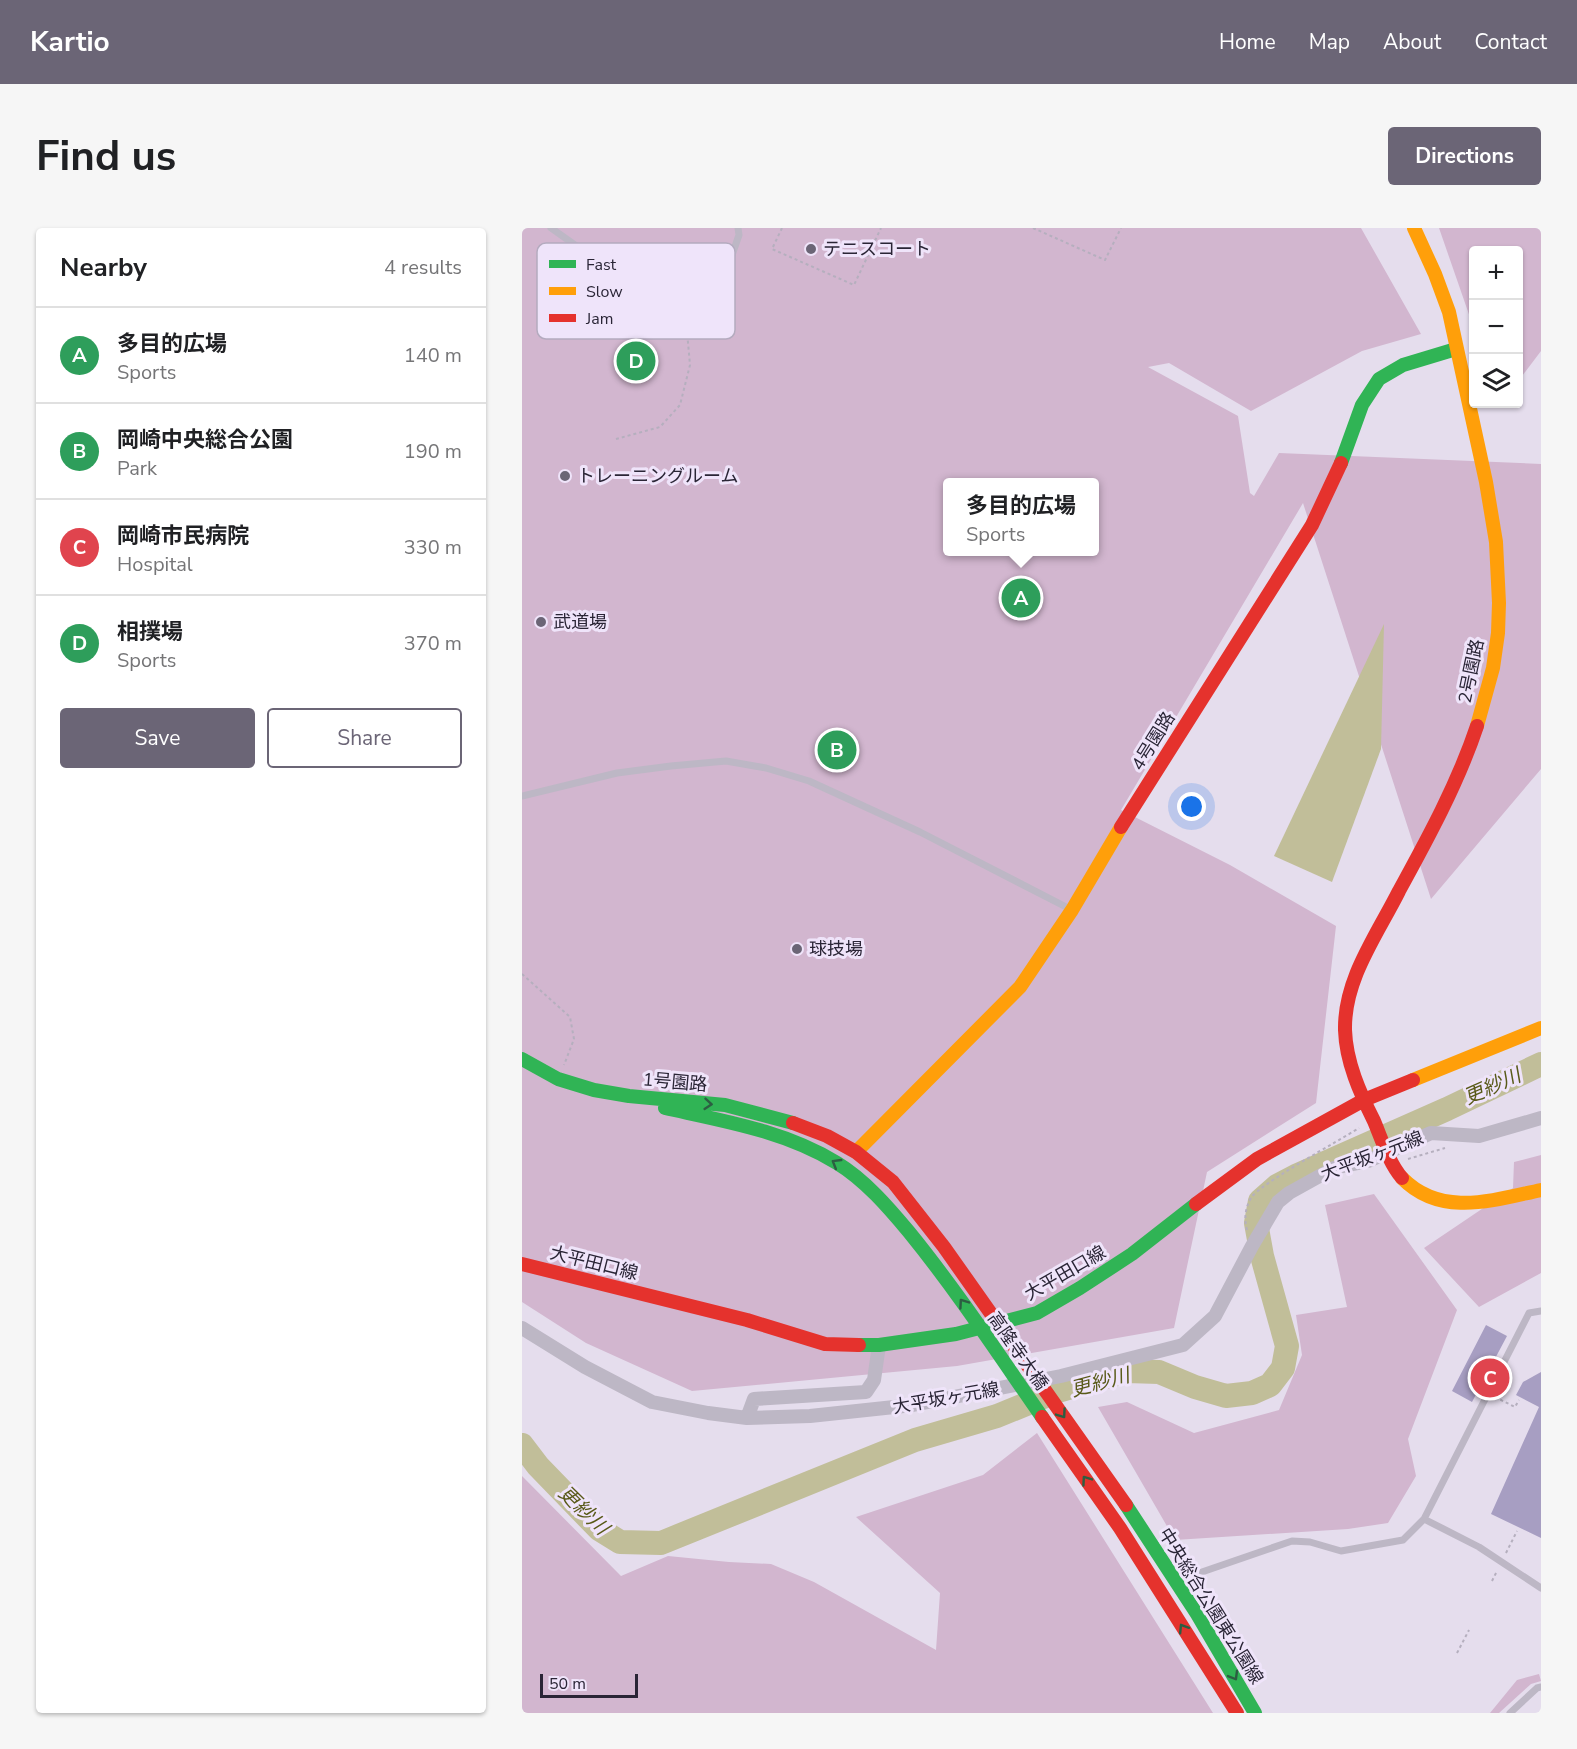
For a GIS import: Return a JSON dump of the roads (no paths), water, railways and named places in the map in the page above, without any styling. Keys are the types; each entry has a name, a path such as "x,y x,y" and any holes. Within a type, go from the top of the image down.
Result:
{"street":[{"name":"2号園路","path":"1414,228 1430,261 1447,306 1476,433 1496,538 1499,580 1498,633 1490,681 1461,766 1419,853 1358,968 1350,994 1345,1029 1347,1051 1354,1077 1393,1163 1401,1178 1416,1191 1436,1200 1453,1203 1476,1202 1541,1190"},
{"name":"4号園路","path":"856,1152 1020,987 1072,910 1126,817 1312,525 1339,469 1362,405 1379,379 1402,365 1456,349"},
{"name":"大平田口線","path":"522,1264 747,1320 825,1344 879,1345 956,1334 1037,1313 1132,1254 1257,1159 1364,1100 1541,1029"},
{"name":"1号園路","path":"522,1059 558,1078 594,1090 629,1096 725,1105 787,1121 827,1136 856,1152 893,1182 918,1213"},
{"name":"高隆寺大橋","path":"629,1096 675,1112 756,1128 805,1146 839,1164 881,1199 934,1263 1120,1528 1237,1713"},
{"name":"大平坂ヶ元線","path":"522,1329 585,1367 652,1402 747,1418 810,1416 913,1405 1061,1376 1183,1345 1215,1316 1278,1202 1289,1193 1334,1168 1368,1161 1431,1133 1479,1136 1541,1118"},
{"name":"高隆寺大橋","path":"918,1213 1136,1519"},
{"path":"747,1418 754,1399 866,1392 874,1380 879,1345"},
{"name":"中央総合公園東公園線","path":"1136,1519 1197,1614 1254,1713"}],"lane":[{"path":"551,228 572,243"},
{"path":"735,246 739,235 738,228"},
{"path":"522,796 617,773 671,766 726,761 766,768 809,781 920,832 1072,910"},
{"path":"1199,1573 1292,1541 1310,1542 1341,1551 1403,1540 1424,1519 1529,1313 1541,1311"},
{"path":"1424,1519 1479,1547 1541,1588"},
{"path":"1510,1713 1537,1688 1541,1687"}],"waterway":[{"name":"更紗川","path":"522,1445 538,1466 599,1529 620,1542 661,1543 915,1440 997,1416 1058,1391 1127,1371 1159,1372 1195,1387 1226,1396 1252,1393 1270,1385 1283,1368 1287,1346 1262,1256 1256,1223 1260,1201 1277,1186 1298,1175 1447,1109 1541,1064"}],"place":[{"name":"テニスコート","path":"811,249"},
{"name":"相撲場","path":"636,361"},
{"name":"トレーニングルーム","path":"565,476"},
{"name":"多目的広場","path":"1021,598"},
{"name":"武道場","path":"541,622"},
{"name":"岡崎中央総合公園","path":"837,750"},
{"name":"球技場","path":"797,949"},
{"name":"岡崎市民病院","path":"1490,1378"}]}
